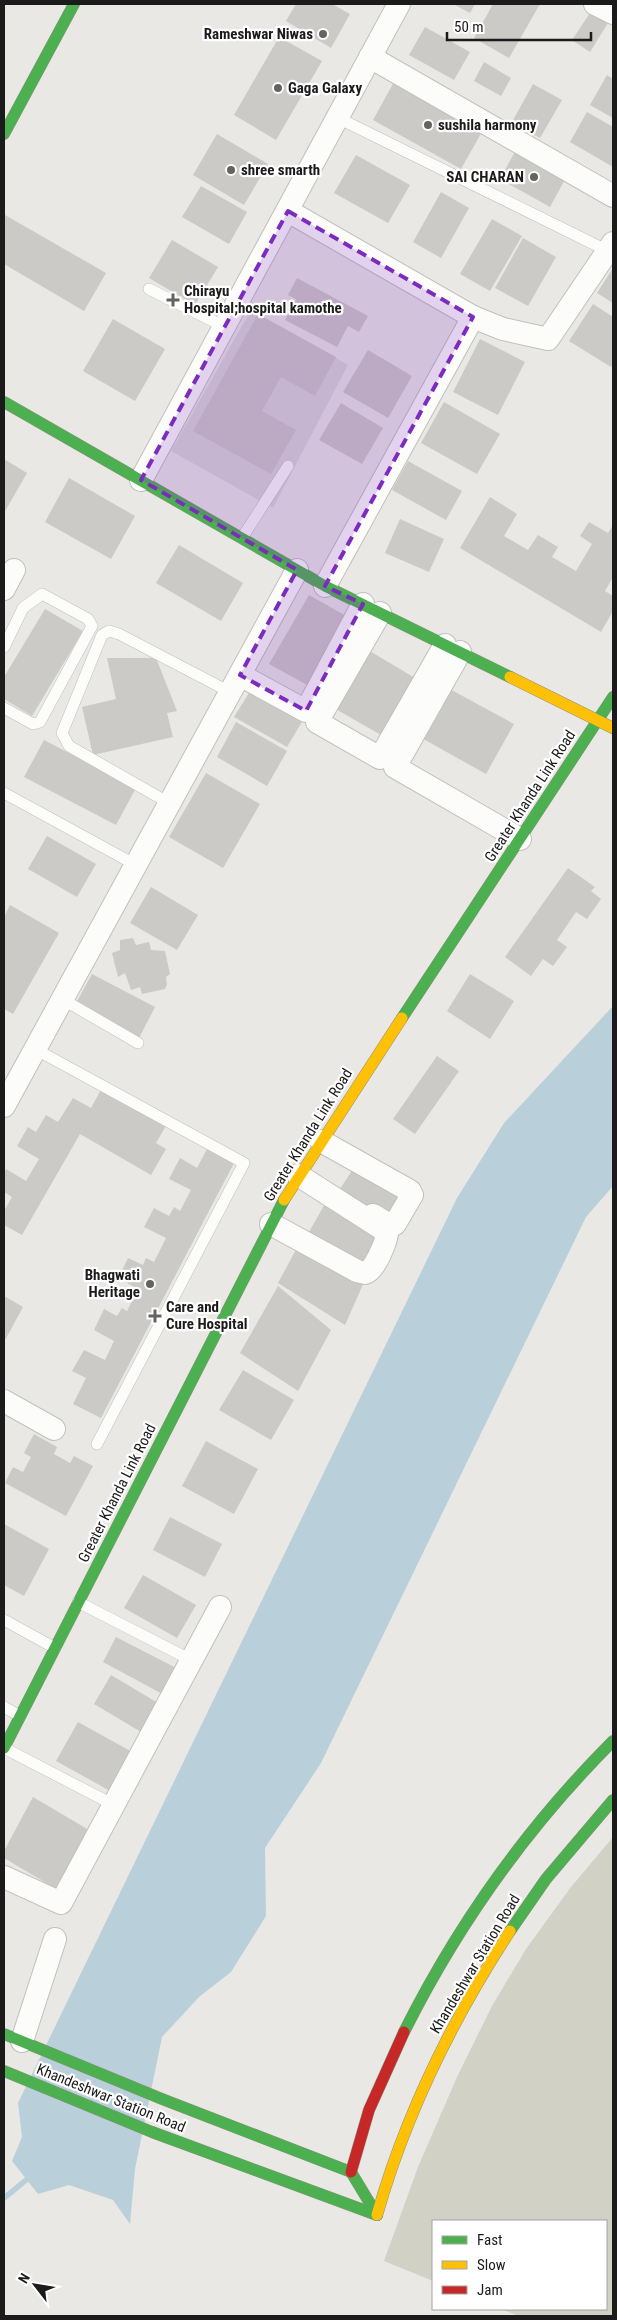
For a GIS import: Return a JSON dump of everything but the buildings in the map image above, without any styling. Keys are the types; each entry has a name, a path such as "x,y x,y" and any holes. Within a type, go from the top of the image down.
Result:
{"street":[{"path":"4,134 74,4"},
{"path":"141,480 288,212 399,4"},
{"path":"594,4 613,13"},
{"path":"370,57 613,196"},
{"path":"288,212 473,317 503,329 548,339 610,247"},
{"path":"325,586 473,317"},
{"path":"4,402 325,586 613,728"},
{"path":"4,590 14,570"},
{"path":"4,1106 10,1081 35,1049 297,570"},
{"path":"235,684 306,711 372,609"},
{"path":"372,609 318,722 380,758 452,649"},
{"path":"452,649 395,768 520,839"},
{"name":"Greater Khanda Link Road","path":"4,1748 271,1224 300,1173 613,697"},
{"path":"300,1173 390,1226 395,1224 412,1195 410,1191 320,1142"},
{"path":"271,1224 357,1271 365,1273 375,1263 387,1239 387,1232 300,1173"},
{"path":"4,1401 54,1429"},
{"path":"4,1877 61,1903 220,1607"},
{"name":"Khandeshwar Station Road","path":"18,2040 162,2099 351,2172 358,2138 381,2081 407,2026 436,1972 468,1920 540,1821 583,1778 612,1743"},
{"name":"Khandeshwar Station Road","path":"4,2071 152,2132 377,2215 396,2152 418,2097 443,2044 472,1992 536,1894 610,1801"},
{"path":"18,2040 55,1939"},
{"path":"351,2172 377,2215"}],"lane":[{"path":"338,118 610,247"},
{"path":"149,289 225,327"},
{"path":"242,538 288,466"},
{"path":"4,647 23,608 34,598 42,594 88,619 92,626 40,722 32,724 4,708"},
{"path":"169,803 69,746 62,732 102,635 109,631 119,634 235,684"},
{"path":"4,794 136,865"},
{"path":"62,999 138,1043"},
{"path":"35,1049 244,1163 97,1444"},
{"path":"78,1602 192,1660"},
{"path":"4,1620 55,1648"},
{"path":"4,1707 20,1716"},
{"path":"4,1748 114,1805"}],"highlighted area":[{"path":"288,211 473,317 325,586 363,604 306,711 240,675 297,570 141,480"}],"shaded area":[{"path":"251,310 348,365 273,508 171,451"},
{"path":"613,1837 613,2316 519,2316 504,2310 607,2310 607,2220 432,2220 432,2281 384,2261 418,2167 457,2077 492,2006 526,1949 571,1887"}],"water":[{"path":"613,1006 613,1186 586,1217 321,1763 265,1848 266,1916 231,1972 199,1997 162,2037 135,2169 130,2224 113,2200 69,2185 38,2194 12,2161 22,2137 18,2103 457,1198 504,1123"}],"waterway":[{"path":"4,2198 32,2175"}],"traffic: fast":[{"path":"4,134 74,4"},
{"path":"4,402 325,586 510,677"},
{"path":"402,1018 613,697"},
{"path":"4,1748 284,1200"},
{"path":"404,2032 447,1953 497,1878 552,1807 613,1741"},
{"path":"510,1931 546,1879 613,1800"},
{"path":"4,2034 162,2099 351,2172 377,2215"},
{"path":"4,2071 152,2132 377,2215"}],"traffic: slow":[{"path":"510,677 613,728"},
{"path":"284,1200 402,1018"},
{"path":"377,2215 402,2140 433,2068 469,1999 510,1931"}],"traffic: jam":[{"path":"351,2172 369,2110 404,2032"}],"place":[{"name":"Rameshwar Niwas","path":"323,34"},
{"name":"Gaga Galaxy","path":"278,88"},
{"name":"sushila harmony","path":"428,125"},
{"name":"shree smarth","path":"231,170"},
{"name":"SAI CHARAN","path":"534,177"},
{"name":"Chirayu Hospital;hospital kamothe","path":"173,300"},
{"name":"Bhagwati Heritage","path":"150,1284"},
{"name":"Care and Cure Hospital","path":"155,1316"}]}
